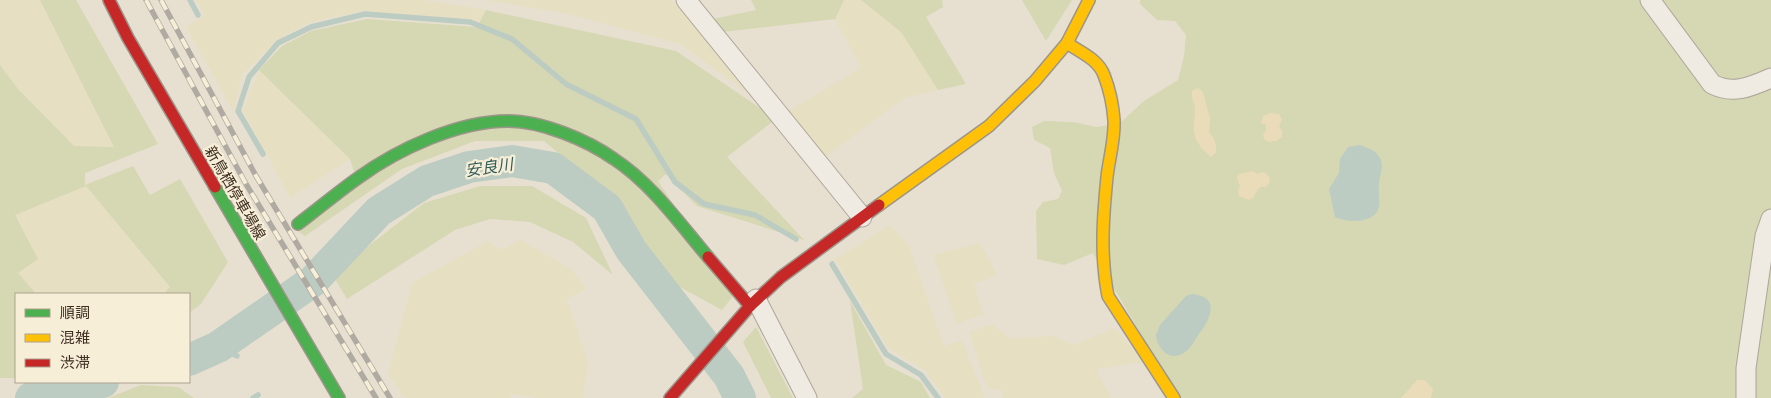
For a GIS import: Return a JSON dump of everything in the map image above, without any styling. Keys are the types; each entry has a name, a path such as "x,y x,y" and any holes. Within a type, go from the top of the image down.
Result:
{"street":[{"name":"新鳥栖停車場線","path":"110,0 128,38 339,398"},
{"path":"686,0 862,217"},
{"path":"674,393 753,302 780,277 989,126 1035,81 1067,43 1089,0"},
{"path":"1650,0 1712,84 1734,90 1748,88 1771,78"},
{"path":"1067,43 1096,61 1104,74 1112,106 1114,121 1102,236 1108,296 1174,398"},
{"path":"298,224 359,177 396,154 467,126 509,121 540,126 572,135 614,159 651,190 753,302 807,398"},
{"path":"1746,398 1746,368 1765,236 1771,219"}],"shaded area":[{"path":"0,0 40,0 115,147 74,146 18,89 0,65"},
{"path":"196,0 423,0 486,10 480,21 363,11 308,23 277,40 242,75 234,112 186,27 205,15"},
{"path":"486,0 672,0 758,100 680,44 564,13"},
{"path":"844,0 861,0 901,32 938,90 904,98 825,157 788,111 861,68 835,19"},
{"path":"259,70 350,159 290,198 243,110"},
{"path":"1360,145 1369,148 1380,157 1382,168 1379,186 1379,207 1372,217 1360,221 1340,219 1335,217 1329,189 1339,173 1340,159 1348,147"},
{"path":"85,185 170,287 165,293 35,293 18,273 15,215"},
{"path":"890,225 909,246 944,346 962,340 985,398 945,398 925,370 888,348 835,259"},
{"path":"521,240 571,269 587,289 567,299 588,362 583,398 537,398 510,394 511,398 404,398 388,373 412,283 488,241 500,250"},
{"path":"980,243 997,275 974,284 983,314 957,324 933,255"},
{"path":"1192,294 1202,296 1208,300 1211,311 1209,318 1189,349 1180,355 1170,355 1159,345 1156,335 1160,325 1186,296"},
{"path":"992,324 1009,338 1053,336 1074,345 1115,328 1144,362 1096,369 1111,398 1003,398 1001,390 987,388 969,332"}],"green space":[{"path":"40,0 76,0 158,144 85,173 85,185 133,166 150,195 180,179 228,262 201,304 190,312 190,293 165,293 170,287 86,186 15,215 38,259 18,273 35,293 15,293 15,378 0,378 0,65 18,89 74,146 114,147"},
{"path":"751,0 844,0 835,19 723,32 713,19 756,10"},
{"path":"861,0 942,0 943,7 926,17 966,84 938,90 901,32"},
{"path":"1022,0 1072,0 1046,41"},
{"path":"1140,0 1771,0 1771,398 1179,398 1093,253 1064,265 1037,259 1036,211 1043,202 1058,199 1062,191 1054,173 1050,148 1034,140 1032,127 1044,121 1073,122 1097,127 1120,123 1144,101 1178,80 1184,56 1186,35 1175,21 1157,20 1140,4"},
{"path":"486,10 676,51 776,119 727,157 804,240 697,206 666,174 658,181 734,295 722,310 676,285 613,200 544,141 475,141 402,169 305,236 296,230 358,184 350,159 259,70 282,46 311,31 367,19 477,27"},
{"path":"480,186 532,186 586,218 613,275 573,242 530,222 490,219 455,230 347,299 332,274 424,203"},
{"path":"850,301 886,365 921,382 930,398 852,398 863,389"},
{"path":"756,327 793,398 771,398 743,342"},
{"path":"141,385 178,387 194,398 108,398"}],"sand":[{"path":"1198,88 1203,92 1210,119 1209,133 1216,144 1216,152 1211,157 1200,146 1194,133 1195,110 1192,91"},
{"path":"1270,113 1279,114 1282,120 1279,126 1282,131 1282,137 1276,141 1268,142 1264,139 1263,134 1266,131 1266,125 1261,123 1263,116"},
{"path":"1253,171 1257,174 1263,172 1268,175 1270,181 1266,186 1259,188 1253,198 1249,200 1239,196 1238,190 1240,186 1237,178 1239,174"},
{"path":"1417,380 1425,380 1433,389 1431,398 1401,398"}],"waterway":[{"path":"190,0 198,15"},
{"path":"263,154 238,111 249,77 278,43 311,27 365,14 470,22 512,39 566,84 636,119 675,182 704,204 755,215 796,239"},
{"name":"安良川","path":"190,360 218,347 313,281 379,211 427,181 469,167 512,161 553,168 607,208 631,250 729,376 740,398"},
{"path":"832,264 886,354 921,375 938,398"},
{"path":"218,347 237,356"},
{"name":"安良川","path":"31,398 98,383"},
{"path":"253,398 258,395"}],"railway":[{"path":"146,0 246,184 376,398"},
{"path":"161,0 256,176 390,398"}],"traffic: fast":[{"path":"298,224 358,178 410,147 449,131 469,126 489,122 521,122 549,128 578,139 603,152 628,169 653,192 708,257"},
{"path":"215,187 339,398"}],"traffic: slow":[{"path":"879,205 989,126 1035,81 1067,43 1089,0"},
{"path":"1067,43 1088,56 1101,69 1108,86 1113,109 1114,134 1107,177 1103,237 1105,281 1108,296 1174,398"}],"traffic: jam":[{"path":"109,0 128,38 215,187"},
{"path":"670,398 750,306 781,277 879,205"},
{"path":"708,257 750,306"}]}
